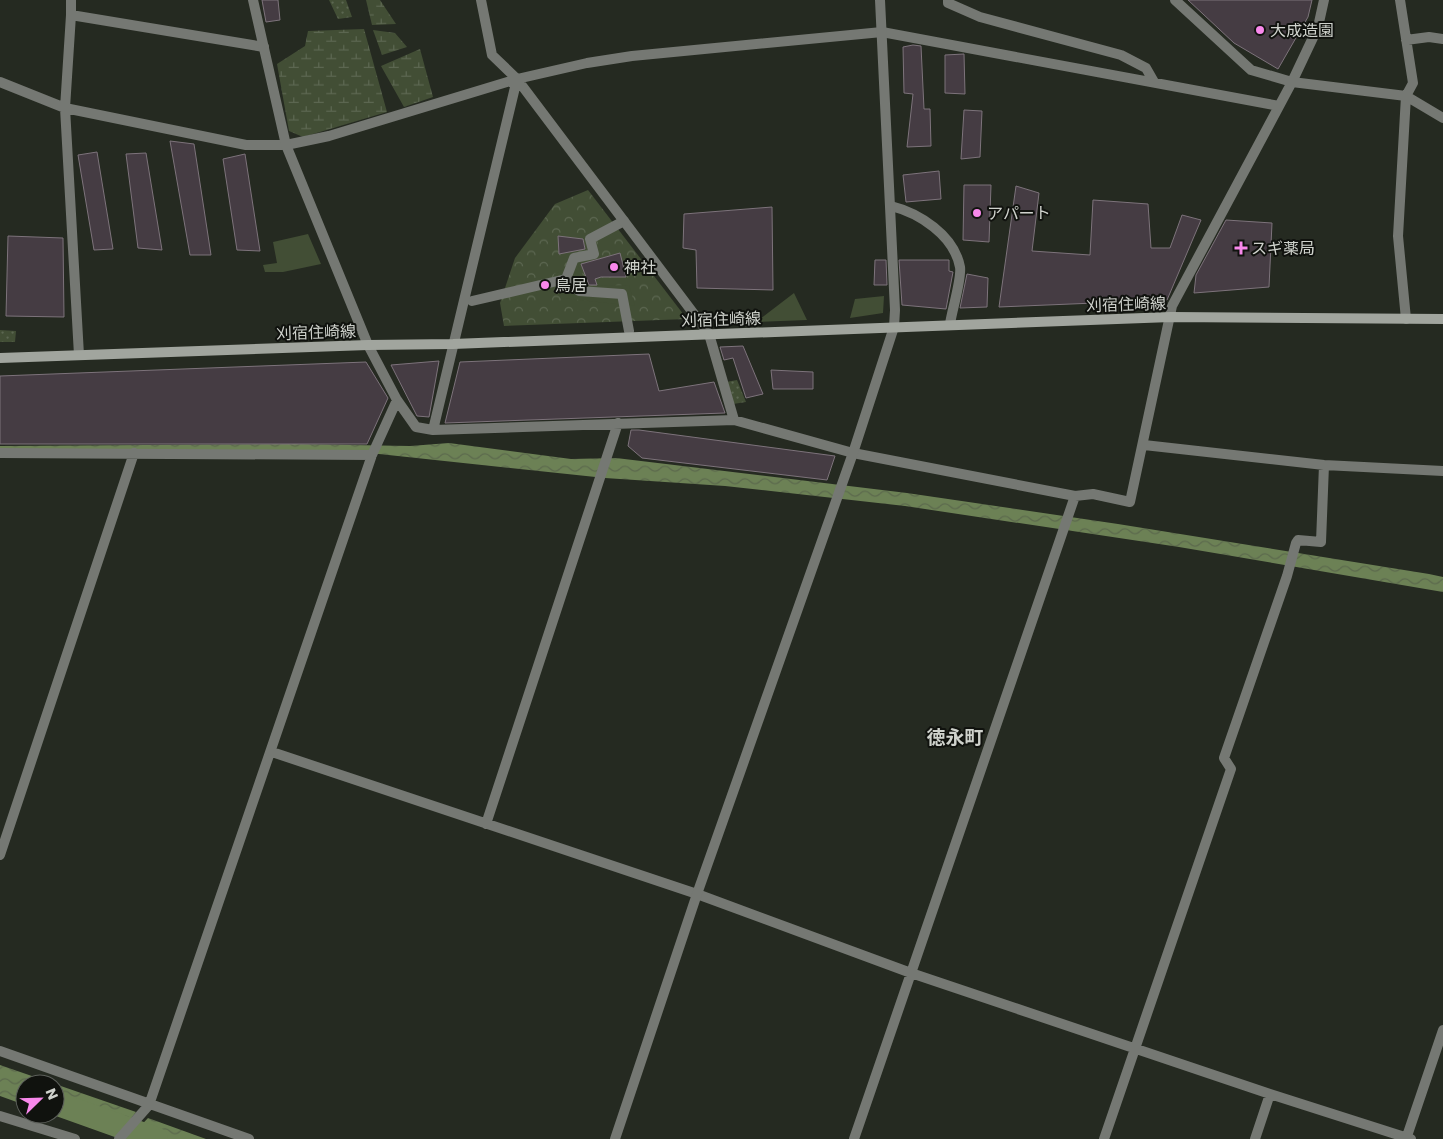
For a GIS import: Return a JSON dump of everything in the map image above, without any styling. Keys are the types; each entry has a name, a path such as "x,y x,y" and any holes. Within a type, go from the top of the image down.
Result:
{"main road":[{"name":"刈宿住崎線","path":"0,358 368,345 453,344 1171,317 1443,319"}],"street":[{"path":"71,0 65,108 79,355"},
{"path":"253,0 286,146 368,345 397,400 416,426 433,430 734,420 853,453 1075,496 1093,494 1130,502 1144,445 1172,306 1292,82 1318,26 1324,0"},
{"path":"481,0 492,55 517,79 709,334 734,420"},
{"path":"615,1139 697,894 853,453 894,327 895,310 880,0"},
{"path":"948,0 948,3 953,6 980,17 1121,55 1146,68 1154,82"},
{"path":"1175,0 1251,70 1292,82 1406,96 1443,118"},
{"path":"1400,0 1413,83 1406,96 1398,236 1406,319"},
{"path":"71,15 264,47"},
{"path":"0,82 65,108 246,145 286,146 329,136 517,79 587,63 632,56 882,32 1278,106"},
{"path":"1406,40 1429,37 1443,39"},
{"path":"433,430 517,79"},
{"path":"890,206 904,210 940,232 956,257 960,268 950,324"},
{"path":"565,279 574,258 594,254 590,239 624,221"},
{"path":"472,301 565,279"},
{"path":"565,279 579,291 622,294 629,331"},
{"path":"119,1139 147,1107 272,752 372,455 397,400"},
{"path":"486,824 618,423"},
{"path":"1144,445 1324,465 1443,471"},
{"path":"0,453 372,455"},
{"path":"0,855 134,453"},
{"path":"1104,1139 1231,769 1224,758 1287,576 1296,543 1298,540 1321,542 1324,465"},
{"path":"854,1139 1075,496"},
{"path":"272,752 697,894 911,973 1136,1047 1270,1094 1408,1138 1443,1030"},
{"path":"0,1051 147,1107 249,1139"},
{"path":"1255,1139 1270,1094"},
{"path":"0,1116 75,1139"}],"green space":[{"path":"329,0 346,0 352,17 338,19"},
{"path":"366,0 380,0 396,24 372,25"},
{"path":"364,29 387,112 303,137 289,131 277,64 305,46 308,31"},
{"path":"373,30 395,33 407,47 382,55"},
{"path":"420,49 433,97 404,107 381,66"},
{"path":"588,190 687,319 504,326 500,303 515,258 555,204"},
{"path":"308,234 321,264 283,272 265,272 263,265 277,263 273,242"},
{"path":"577,263 588,286 629,285 635,306 561,298 554,274"},
{"path":"794,293 807,320 756,322"},
{"path":"884,296 883,313 850,318 855,299"},
{"path":"0,330 16,331 15,342 0,342"},
{"path":"737,380 746,402 733,404 726,382"}],"water":[{"path":"449,443 571,459 616,458 907,493 1118,524 1429,574 1443,577 1443,592 1179,547 905,506 725,486 605,478 379,454 0,452 0,446 293,444 410,446"},
{"path":"0,1065 26,1074 15,1074 15,1101 0,1096"},
{"path":"65,1087 136,1112 117,1136 65,1118"},
{"path":"148,1118 206,1139 128,1139"}],"building":[{"path":"262,0 278,0 280,20 266,22"},
{"name":"大成造園","path":"1188,0 1312,0 1308,17 1278,69 1234,43"},
{"path":"921,46 924,109 930,109 931,146 907,147 913,94 904,93 903,47"},
{"path":"964,54 965,94 945,93 945,55"},
{"name":"アパート","path":"964,110 982,111 980,157 961,159"},
{"path":"170,141 194,144 211,255 190,255"},
{"path":"97,152 113,249 94,250 78,155"},
{"path":"146,153 162,250 138,248 126,154"},
{"path":"245,154 260,251 237,250 223,159"},
{"name":"アパート","path":"939,171 941,199 906,202 903,175"},
{"name":"アパート","path":"964,185 991,185 989,242 963,240"},
{"path":"1016,186 1039,193 1032,251 1090,255 1093,200 1148,204 1151,248 1170,248 1182,215 1201,220 1167,300 999,307"},
{"path":"772,207 773,290 697,288 696,250 683,248 684,214"},
{"name":"スギ薬局","path":"1226,220 1272,223 1269,287 1194,293 1196,275"},
{"path":"8,236 63,238 64,317 6,316"},
{"path":"558,236 583,239 585,249 559,254"},
{"path":"620,253 626,277 601,277 595,279 597,285 589,285 581,264"},
{"path":"875,260 886,260 887,285 874,285"},
{"path":"899,260 949,260 949,271 953,272 946,309 902,305"},
{"path":"967,274 988,278 987,307 960,308"},
{"path":"743,346 763,394 746,398 733,358 724,360 720,347"},
{"path":"649,354 659,391 714,382 725,413 445,423 460,362"},
{"path":"439,361 429,417 417,416 391,365"},
{"path":"366,362 388,398 367,444 0,444 0,376"},
{"path":"771,370 813,372 813,389 773,389"},
{"path":"631,430 835,456 827,480 642,458 628,446"}],"waterway":[{"path":"65,1107 156,1139"}],"place":[{"name":"大成造園","path":"1260,30"},
{"name":"アパート","path":"977,213"},
{"name":"スギ薬局","path":"1241,248"},
{"name":"神社","path":"614,267"},
{"name":"鳥居","path":"545,285"}],"district":[{"name":"徳永町","path":"955,737"}]}
